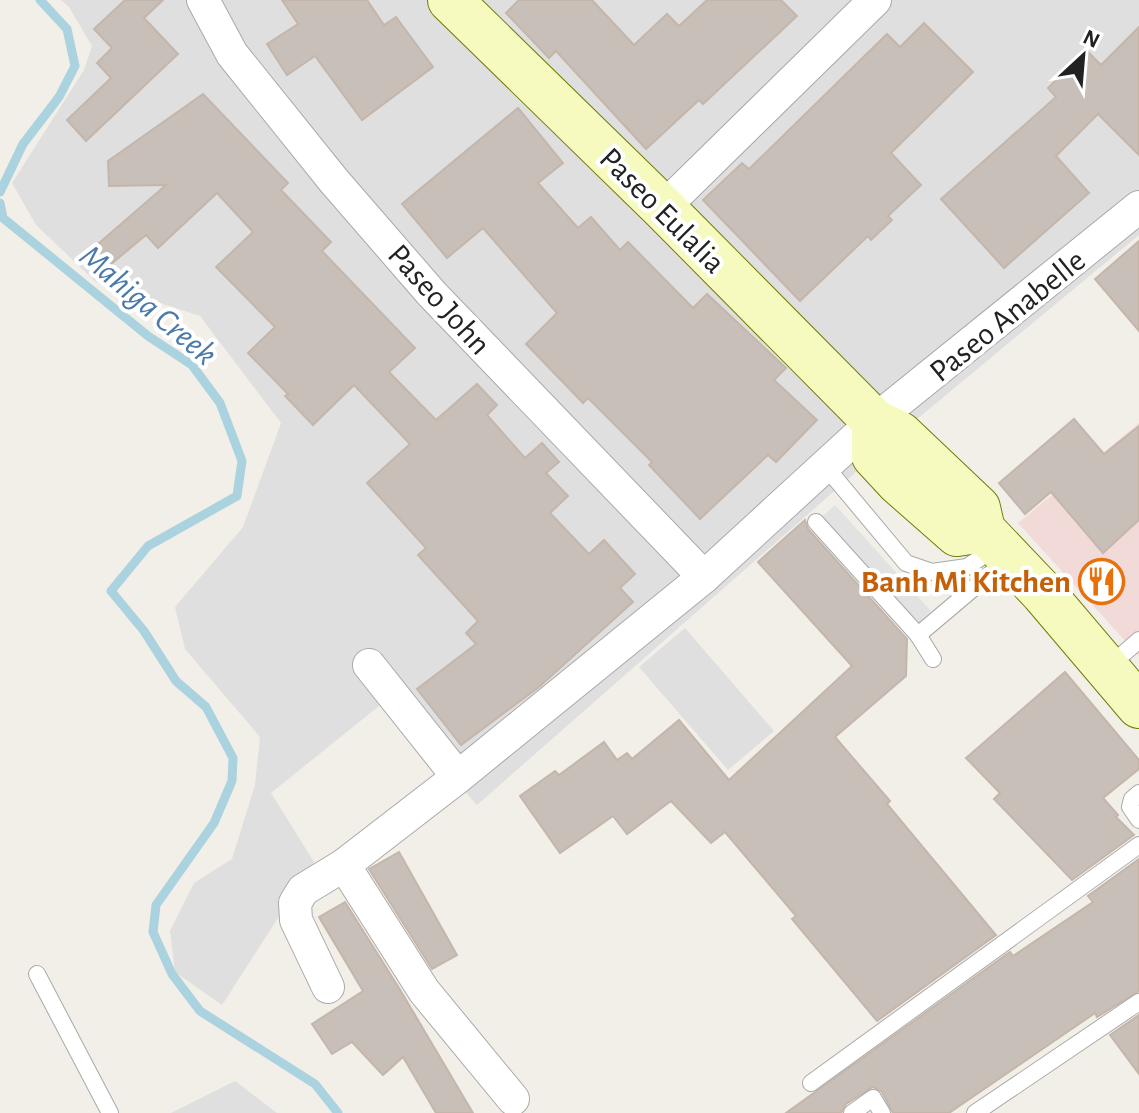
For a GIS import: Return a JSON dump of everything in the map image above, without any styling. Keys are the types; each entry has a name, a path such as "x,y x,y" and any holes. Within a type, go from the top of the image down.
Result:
{"street":[{"name":"Paseo John","path":"203,0 232,54 334,181 422,283 704,577"},
{"name":"Paseo Eulalia","path":"450,0 663,208 874,421 900,434 978,508 997,545 1127,684"},
{"path":"663,208 875,0"},
{"name":"Paseo Anabelle","path":"328,987 296,920 295,903 303,890 344,865 458,777 704,577 874,421 1139,207"},
{"path":"369,665 458,777"},
{"path":"344,865 424,991 513,1099"}],"lane":[{"path":"825,466 906,563 932,572 967,567 997,545"},
{"path":"816,522 918,635 933,659"},
{"path":"918,635 997,545"},
{"path":"1127,684 1139,640"},
{"path":"1139,793 1132,799 1130,807 1139,820"},
{"path":"811,1083 1139,845"},
{"path":"37,974 110,1113"},
{"path":"975,1113 1139,1002"},
{"path":"852,1113 873,1098 882,1113"}],"shaded area":[{"path":"61,0 1139,0 1139,235 905,429 477,805 384,702 271,793 314,862 222,1005 175,972 170,931 194,883 232,859 255,785 260,737 185,649 175,607 243,527 281,423 200,316 96,282 36,225 12,183 84,70 92,46 69,7"},
{"path":"1139,423 1139,656 1018,523"},
{"path":"835,505 931,611 912,629 816,522"},
{"path":"685,628 774,731 728,770 639,667"},
{"path":"235,1081 277,1113 171,1113"}],"building":[{"path":"125,0 163,0 144,18 178,54 86,141 67,120 111,78 97,63 112,48 94,29"},
{"path":"282,0 367,0 384,25 396,17 433,67 362,120 315,56 287,75 267,44 298,24"},
{"path":"519,0 592,0 634,45 667,14 679,26 707,0 781,0 797,16 703,104 699,100 646,149 556,51 549,58 506,13"},
{"path":"924,23 973,72 891,153 921,185 888,216 892,220 871,240 868,236 800,301 703,200 742,163 749,169 887,34 900,47"},
{"path":"1139,27 1139,155 1098,114 1056,156 1089,193 1004,268 941,199 1056,97 1048,88 1086,50 1101,65"},
{"path":"203,94 288,183 281,190 331,242 322,251 415,348 389,372 436,420 477,384 497,405 487,415 525,458 542,443 559,462 546,473 568,496 550,513 589,554 604,540 635,574 620,588 633,602 539,687 461,745 417,689 476,644 466,633 478,621 418,555 426,548 367,483 410,444 354,385 313,425 248,353 275,327 216,267 253,232 217,193 158,248 146,235 98,275 83,257 166,185 109,186 108,161"},
{"path":"518,108 563,163 538,183 578,228 591,217 620,250 628,242 693,308 707,294 786,368 774,380 817,420 776,462 768,455 700,519 649,465 652,462 588,398 583,403 526,344 557,313 483,228 447,258 402,204"},
{"path":"1139,241 1139,331 1095,279"},
{"path":"1074,419 1104,454 1139,426 1139,520 1103,553 1051,492 1025,514 999,483"},
{"path":"805,520 808,529 907,639 906,676 835,737 996,935 877,1021 792,919 796,916 725,832 711,843 671,801 627,834 613,816 560,853 520,796 555,771 559,775 604,742 617,760 627,753 632,759 679,720 729,780 852,666 758,562"},
{"path":"1065,672 1139,760 1139,769 1103,798 1134,835 1072,880 994,799 1000,793 966,758"},
{"path":"399,852 457,955 432,969 369,869"},
{"path":"1139,859 1139,991 1097,1017 1095,1013 949,1113 893,1113 882,1092 873,1087 846,1104 841,1113 786,1113 1010,952 1013,956 1093,902 1088,896"},
{"path":"345,902 473,1113 436,1113 403,1057 383,1075 352,1042 332,1054 312,1024 363,991 319,917"},
{"path":"1139,1015 1139,1074 1110,1035"}],"waterway":[{"name":"Mahiga Creek","path":"0,192 23,144 59,97 75,66 67,29 40,0"},
{"name":"Mahiga Creek","path":"0,203 3,218 148,336 192,365 220,403 242,461 237,496 148,546 111,591 144,631 176,681 206,707 233,758 232,781 214,823 156,905 153,932 172,974 200,1011 315,1084 338,1113"}],"place":[{"name":"Banh Mi Kitchen","path":"1102,581"}]}
